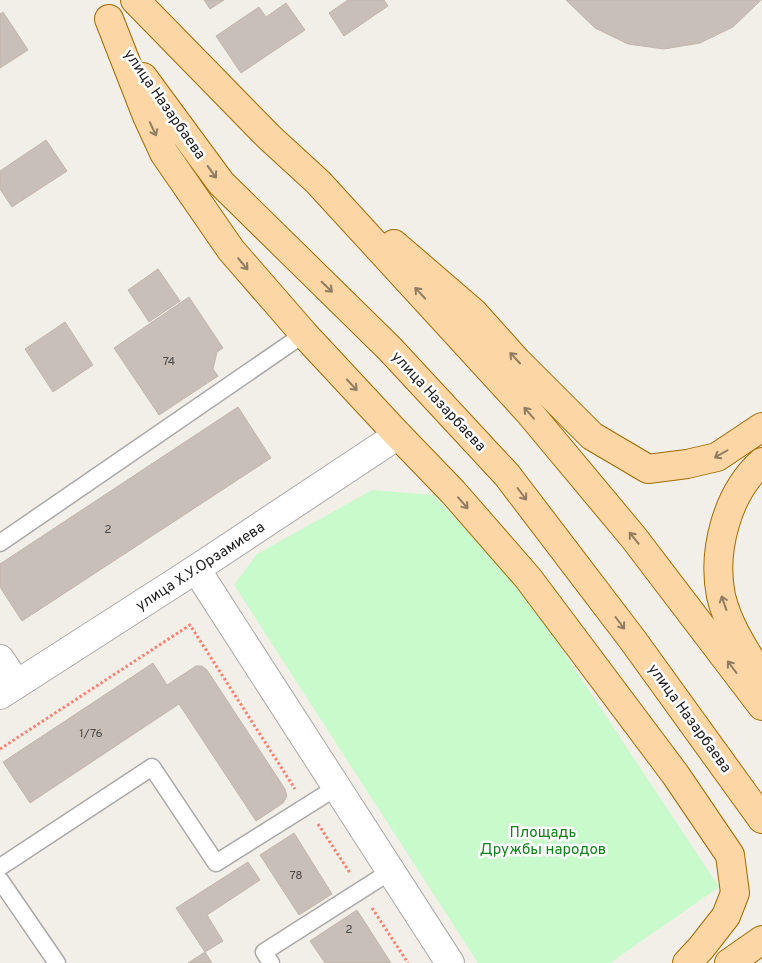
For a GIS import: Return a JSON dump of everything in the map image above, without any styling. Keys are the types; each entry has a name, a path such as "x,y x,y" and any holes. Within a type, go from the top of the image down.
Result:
{"main road":[{"path":"135,0 269,137 318,182 408,255 473,312 517,361 592,436 648,469 717,458 762,427"},
{"path":"104,9 164,153 231,250 304,334 453,492 528,578 675,774 730,855 735,893 726,916 687,963"},
{"name":"улица Назарбаева","path":"104,9 140,74 220,183 390,349 508,475 632,639 762,819"},
{"path":"318,182 528,411 634,538 762,706"},
{"path":"762,462 738,490 724,523 718,568 721,597 735,634 762,678"},
{"path":"729,963 762,940"}],"street":[{"name":"улица Х.У.Орзамиева","path":"8,689 196,569 398,435"},
{"path":"196,569 450,963"},
{"path":"0,659 8,689"}],"lane":[{"path":"0,543 304,334"},
{"path":"0,868 152,767 216,863 337,787"},
{"path":"271,963 264,952 391,871"},
{"path":"0,880 57,963"}],"path":[{"path":"0,749 190,625 408,963"}],"green space":[{"name":"Площадь Дружбы народов","path":"372,490 434,495 526,595 719,887 610,963 478,963 234,585 257,554"}],"building":[{"path":"204,0 224,0 210,9"},
{"path":"348,0 384,0 388,6 344,36 329,13"},
{"path":"566,0 761,0 733,27 700,43 664,49 628,44 595,28"},
{"path":"286,3 305,30 241,73 216,36 259,7 266,17"},
{"path":"3,12 28,50 0,68 0,14"},
{"path":"46,140 67,171 12,207 0,189 0,171"},
{"path":"158,269 180,301 149,322 128,290"},
{"path":"189,297 223,348 217,352 213,369 218,376 159,415 114,348"},
{"path":"65,322 93,365 53,392 25,349"},
{"path":"238,407 271,458 22,621 0,587 0,564"},
{"path":"153,663 167,685 196,666 202,666 207,670 285,789 287,796 283,803 256,821 179,704 30,803 3,762"},
{"path":"294,833 332,894 299,915 260,855"},
{"path":"248,862 260,880 207,915 223,941 205,952 176,908"},
{"path":"357,910 391,963 325,963 310,941"},
{"path":"205,952 212,963 188,963"}]}
